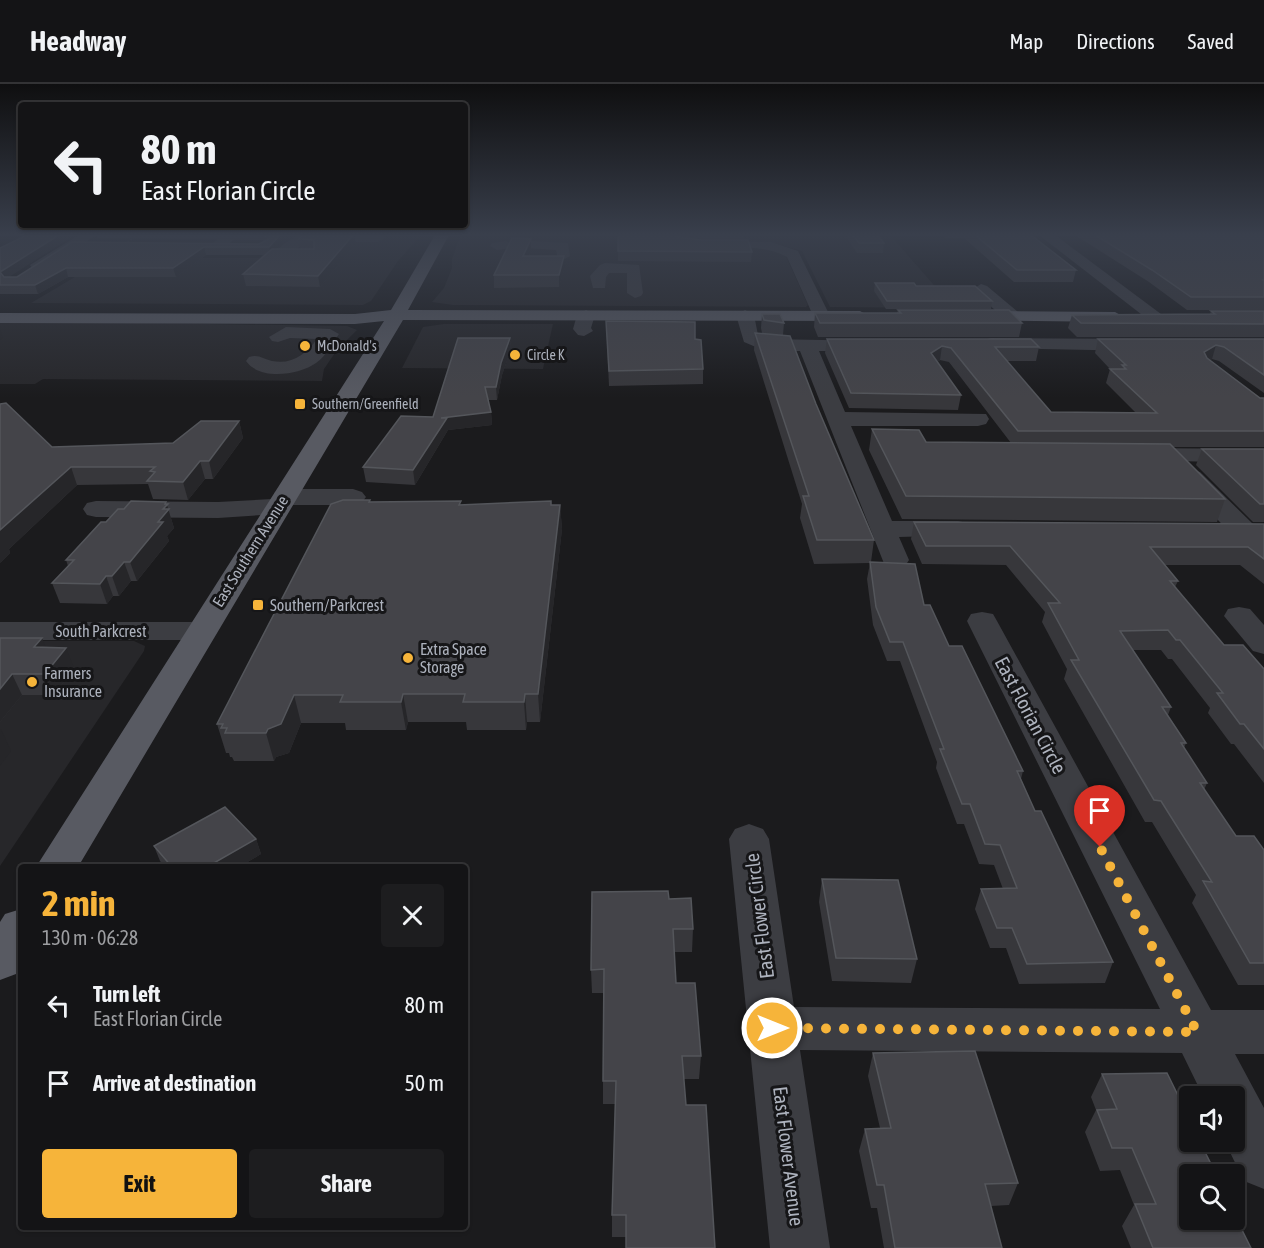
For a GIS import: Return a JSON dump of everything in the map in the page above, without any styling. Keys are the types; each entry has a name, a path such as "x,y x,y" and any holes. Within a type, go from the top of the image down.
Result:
{"main road":[{"name":"East Southern Avenue","path":"59,864 411,289"},
{"path":"0,309 75,314 161,313 187,309 358,310 397,315 585,323 745,315 882,316"},
{"path":"0,315 54,313 355,319 397,315"},
{"path":"957,316 1178,317"},
{"path":"0,961 18,932"}],"street":[{"path":"809,289 821,316"},
{"path":"981,289 1012,316"},
{"path":"1119,289 1156,317"},
{"path":"745,315 750,338 755,342 807,345 889,345"},
{"path":"256,361 310,358 330,334 286,332 278,337"},
{"path":"807,345 895,560"},
{"path":"971,345 1161,345"},
{"path":"838,419 978,420"},
{"path":"1110,455 1264,456"},
{"path":"1170,456 1254,532"},
{"path":"100,505 218,510 280,501 353,497"},
{"path":"882,529 987,530"},
{"path":"1210,531 1254,532"},
{"path":"1239,616 1264,644"},
{"name":"East Florian Circle","path":"982,621 1225,1086"},
{"name":"South Parkcrest","path":"0,631 201,631"},
{"name":"East Flower Circle","path":"749,839 772,1028"},
{"path":"772,1028 1264,1032"},
{"name":"East Flower Avenue","path":"772,1028 800,1248"},
{"path":"1245,1126 1264,1162"}],"shaded area":[{"path":"54,289 379,289 371,301 363,305 31,303"},
{"path":"443,289 801,289 808,305 806,307 453,305 432,302"},
{"path":"821,289 938,289 954,308 830,307"},
{"path":"0,323 347,326 357,330 337,350 324,369 322,381 43,379 35,384 0,384"},
{"path":"444,324 553,324 543,369 402,368 423,327"},
{"path":"0,641 134,641 145,646 144,651 0,866"}],"building":[{"path":"879,289 979,289 992,301 887,301"},
{"path":"1180,289 1264,289 1264,297 1191,297"},
{"path":"898,310 1009,310 1022,323 820,323 815,313 901,313"},
{"path":"1211,311 1264,311 1264,324 1081,323 1072,315 1215,314"},
{"path":"762,314 780,314 784,323 764,320"},
{"path":"606,321 695,322 695,339 701,340 703,369 609,371"},
{"path":"755,333 790,336 816,404 874,540 817,540 803,496 809,496"},
{"path":"458,338 510,338 496,387 485,387 491,412 441,418 447,418 413,470 363,467 401,416 433,417"},
{"path":"827,339 1031,339 1039,347 995,347 1051,412 1157,413 1110,369 1126,369 1122,365 1126,365 1098,339 1264,339 1264,375 1224,347 1216,345 1204,352 1207,358 1260,398 1264,398 1264,431 1018,431 951,348 942,346 931,353 961,395 851,393"},
{"path":"6,403 52,447 173,443 201,421 239,421 209,461 200,461 183,482 147,481 155,472 150,471 155,467 71,467 0,530 0,404"},
{"path":"872,429 919,430 926,442 1170,444 1225,499 906,496"},
{"path":"1202,449 1264,449 1264,504 1260,504"},
{"path":"343,500 461,501 459,505 551,501 551,505 560,505 538,694 525,694 524,702 463,702 465,694 403,694 401,702 340,702 343,695 294,695 281,724 268,729 266,733 225,733 227,728 221,728 223,724 217,724 331,504"},
{"path":"131,501 166,502 165,504 168,504 163,509 169,509 158,522 163,522 130,562 124,562 112,576 106,576 100,584 52,583 74,560 66,560 101,522 106,522 118,509 124,509"},
{"path":"914,522 1264,524 1264,559 1248,547 1150,547 1178,581 1170,581 1224,645 1243,645 1264,669 1264,749 1244,724 1240,724 1217,693 1223,693 1180,640 1176,640 1168,630 1120,631 1171,707 1162,707 1186,743 1181,743 1207,783 1200,783 1236,836 1254,836 1264,850 1264,963 1250,963 1203,881 1212,882 1161,801 1154,800 1071,660 1079,660 1048,603 1060,603 1010,546 926,546"},
{"path":"870,562 915,564 924,605 930,605 949,646 962,646 1023,771 1017,771 1035,811 1041,811 1113,962 1027,964 1012,928 997,928 981,889 1017,888 1000,845 985,844 970,804 962,804 940,749 944,749 903,642 890,642 876,607"},
{"path":"0,638 42,638 34,647 66,648 45,674 12,674 0,689"},
{"path":"225,807 256,839 212,864 169,864 154,846"},
{"path":"822,879 898,880 917,959 836,958"},
{"path":"668,891 669,899 691,898 693,929 673,929 676,983 695,983 701,1056 682,1056 686,1105 706,1105 715,1248 626,1248 626,1215 612,1215 616,1081 603,1081 604,969 591,970 592,892"},
{"path":"975,1051 1018,1183 985,1184 1002,1248 895,1248 884,1185 877,1185 865,1129 891,1128 873,1053"},
{"path":"1167,1073 1179,1098 1179,1152 1205,1152 1211,1164 1179,1164 1179,1230 1242,1230 1251,1248 1153,1248 1135,1204 1156,1204 1132,1148 1112,1148 1097,1110 1117,1109 1102,1074"}],"place":[{"name":"McDonald's","path":"305,346"},
{"name":"Circle K","path":"515,355"},
{"name":"Southern/Greenfield","path":"300,404"},
{"name":"Southern/Parkcrest","path":"258,605"},
{"name":"Extra Space Storage","path":"408,658"},
{"name":"Farmers Insurance","path":"32,682"}],"route":[{"path":"772,1028 1197,1032 1100,847"}]}
